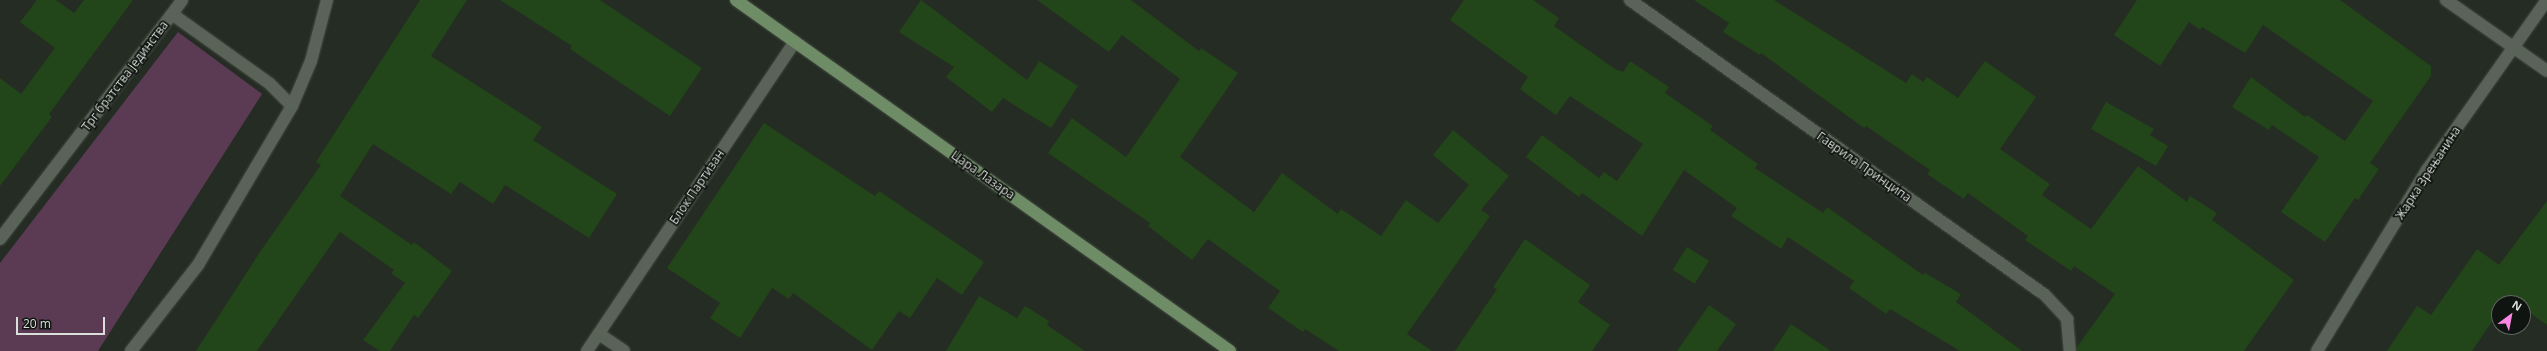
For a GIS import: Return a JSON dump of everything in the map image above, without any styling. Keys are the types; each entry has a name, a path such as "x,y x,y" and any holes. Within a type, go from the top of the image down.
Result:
{"main road":[{"name":"Цара Лазара","path":"736,0 1230,351"}],"street":[{"path":"172,14 182,0"},
{"path":"131,351 198,266 292,106 311,61 327,0"},
{"name":"Гаврила Принципа","path":"1630,0 2045,295 2067,319 2070,351"},
{"path":"2446,0 2547,71"},
{"name":"Жарка Зрењанина","path":"2317,351 2427,170 2547,0"},
{"name":"Трг братства јединства","path":"0,239 172,14 270,84 292,106"},
{"name":"Блок Партизан","path":"587,351 795,41"},
{"path":"599,334 624,351"}],"shaded area":[{"path":"178,32 262,94 98,351 0,351 0,263"}],"building":[{"path":"37,0 56,0 74,13 84,0 133,0 49,114 52,117 0,186 0,78 21,94 55,48 20,22"},
{"path":"420,0 467,0 431,56 542,127 533,140 617,194 589,238 505,185 493,204 460,182 451,194 373,144 340,196 412,245 414,242 452,271 418,318 414,315 390,351 380,351 363,340 405,283 391,273 394,270 340,232 257,351 196,351 262,249 321,165 316,162"},
{"path":"500,0 600,0 702,68 670,116 570,49 572,46"},
{"path":"921,0 1027,80 1039,61 1078,86 1051,128 1003,98 992,112 946,77 954,67 899,32"},
{"path":"1037,0 1131,0 1199,51 1201,48 1238,73 1180,157 1254,212 1282,173 1338,214 1341,209 1381,236 1406,200 1438,223 1469,185 1433,155 1453,130 1509,176 1481,210 1490,216 1407,334 1432,351 1339,351 1305,329 1303,332 1268,308 1280,291 1208,239 1192,260 1148,226 1150,223 1048,153 1072,118 1126,157 1180,79 1122,35 1109,52"},
{"path":"1464,0 1533,0 1559,18 1554,26 1615,69 1623,72 1630,61 1669,87 1665,93 1713,126 1710,130 1758,164 1755,168 1823,213 1827,207 1923,275 1925,273 1961,294 1956,302 2022,351 1960,351 1890,309 1886,314 1849,288 1854,281 1788,237 1781,249 1731,216 1737,208 1684,170 1642,236 1582,193 1579,197 1526,157 1542,135 1599,178 1604,172 1617,181 1643,144 1570,96 1556,115 1520,89 1528,77 1450,20"},
{"path":"1694,0 1774,0 1906,83 1912,74 1923,82 1927,77 1958,98 1985,61 2036,97 2000,149 2050,184 2042,195 2091,229 2138,166 2187,202 2190,196 2217,213 2212,220 2294,280 2244,351 2077,351 2077,347 2115,294 2074,266 2071,271 2025,240 2028,236 1968,193 1964,199 1927,174 1930,170 1866,126 1864,128 1761,53 1760,55 1723,32 1729,23"},
{"path":"2137,0 2340,0 2431,66 2431,76 2370,163 2379,169 2358,200 2355,198 2325,242 2281,212 2319,157 2272,125 2269,130 2232,107 2251,77 2305,117 2307,115 2345,141 2373,101 2263,25 2245,53 2202,27 2200,30 2189,22 2160,66 2114,35"},
{"path":"2106,102 2154,129 2150,135 2168,146 2156,166 2091,129"},
{"path":"764,123 875,196 879,191 984,262 962,295 937,278 910,318 899,311 872,350 793,293 789,299 772,288 740,338 710,318 720,303 667,268"},
{"path":"2547,201 2547,325 2531,314 2531,295 2491,295 2491,323 2472,351 2387,351 2417,306 2431,315 2477,249 2499,265"},
{"path":"1525,239 1590,285 1578,302 1610,325 1592,351 1455,351 1497,289 1493,287"},
{"path":"1687,247 1709,261 1695,284 1673,270"},
{"path":"979,296 1017,318 1025,306 1049,321 1047,325 1085,351 946,351"},
{"path":"1709,305 1736,324 1717,351 1677,351"},
{"path":"1791,324 1831,351 1773,351"}]}
